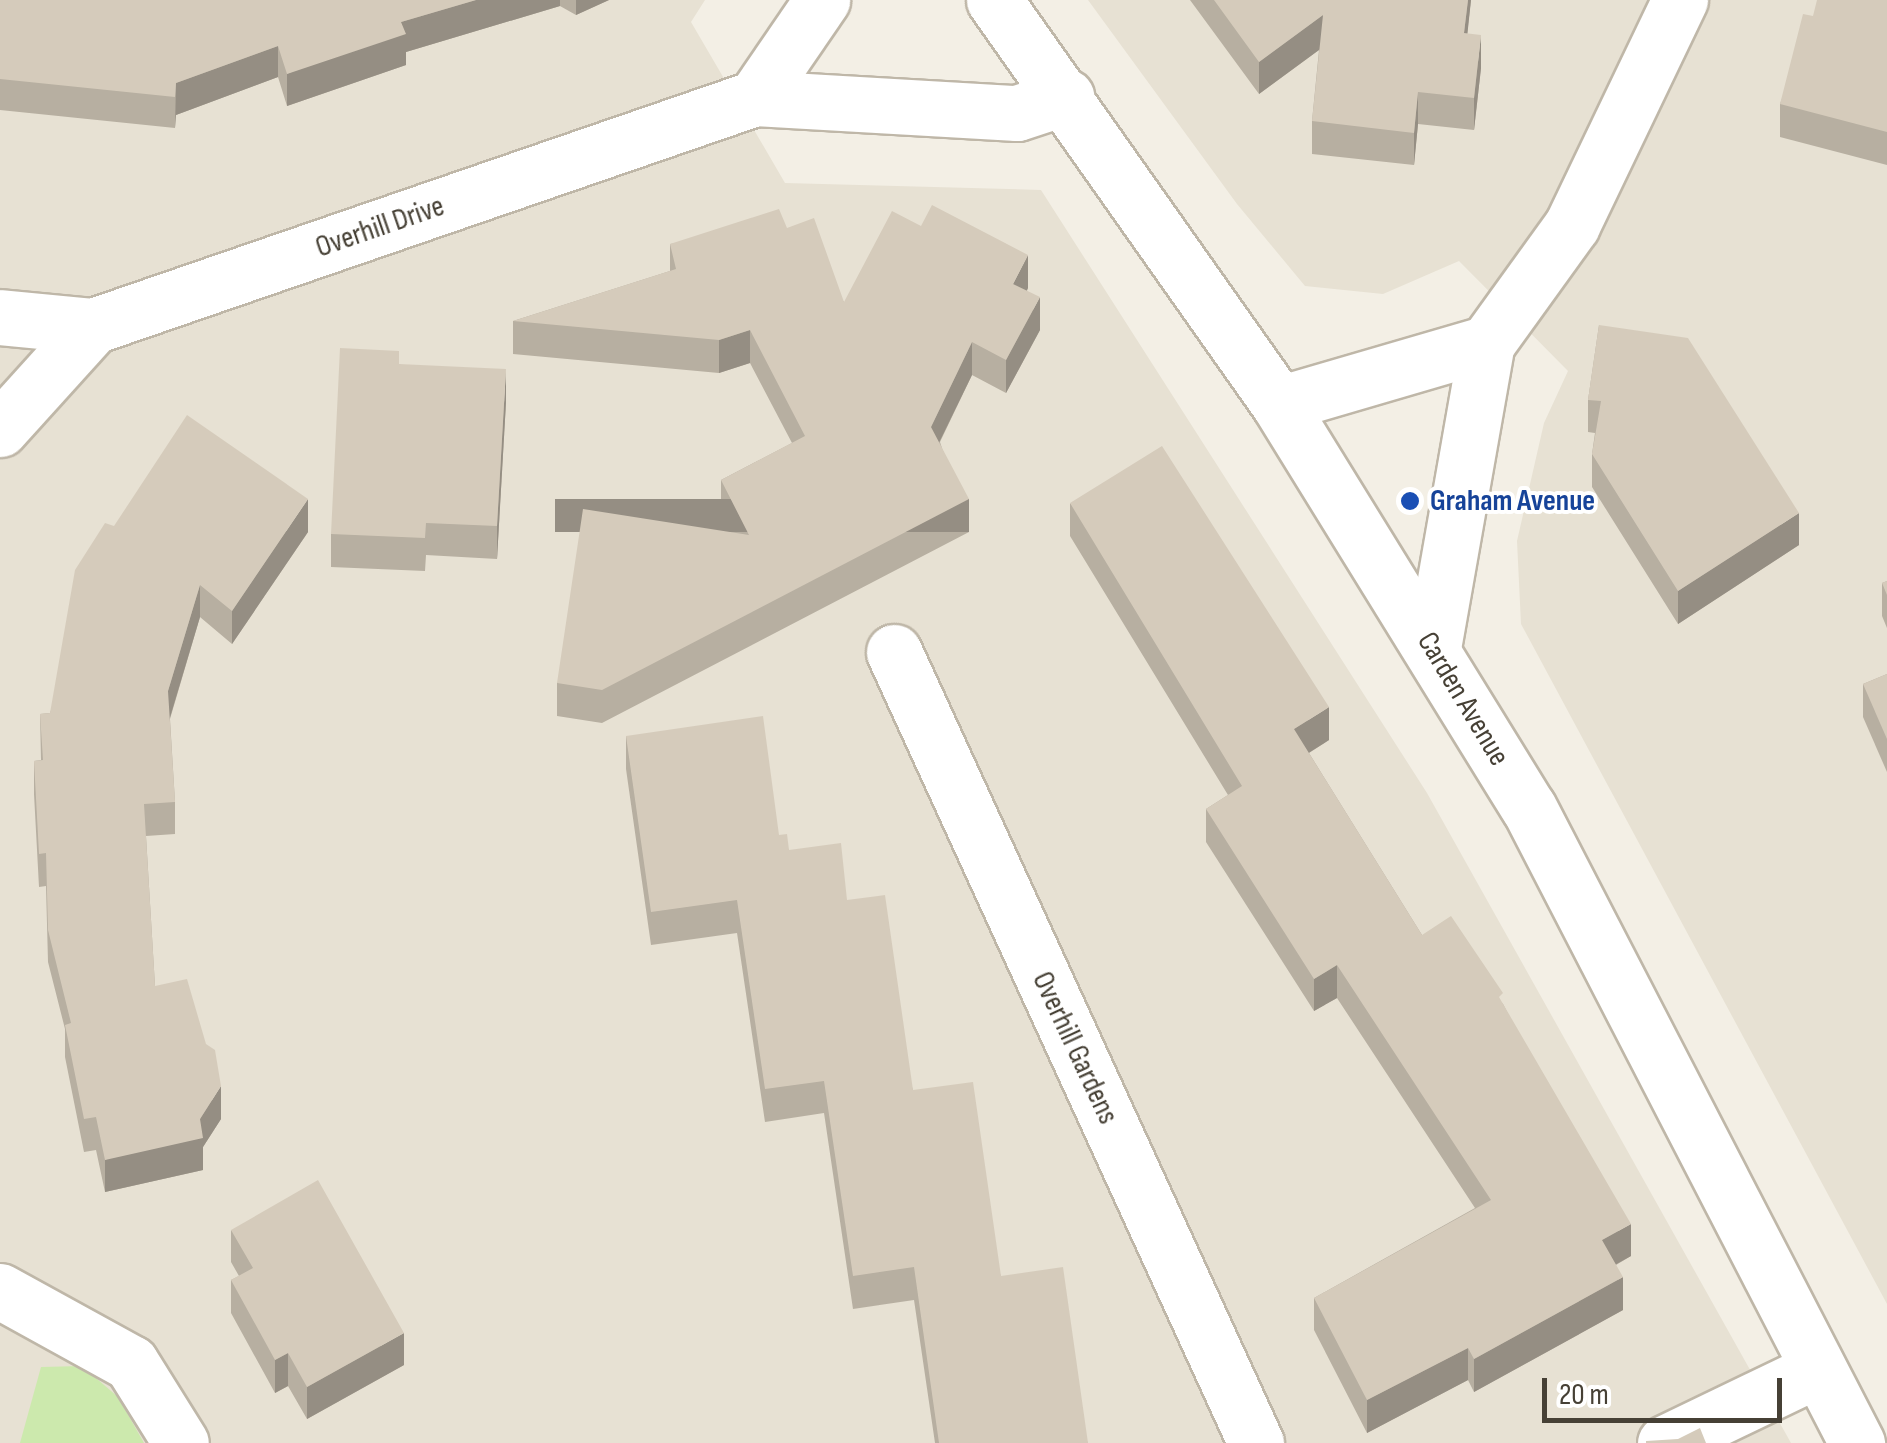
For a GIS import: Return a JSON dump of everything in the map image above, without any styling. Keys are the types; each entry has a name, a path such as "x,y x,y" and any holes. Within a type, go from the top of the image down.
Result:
{"street":[{"path":"755,98 822,0"},
{"name":"Carden Avenue","path":"994,0 1280,404 1529,808 1857,1443"},
{"path":"1433,648 1487,343 1572,225 1680,0"},
{"name":"Overhill Drive","path":"0,316 93,326 755,98 1016,113 1066,98"},
{"path":"0,429 93,326"},
{"path":"1280,404 1487,343"},
{"name":"Overhill Gardens","path":"894,652 1256,1443"},
{"path":"0,1291 132,1363 181,1443"},
{"path":"1665,1443 1817,1370"}],"shaded area":[{"path":"0,0 705,0 691,22 785,183 1041,190 1427,793 1791,1443 0,1443"},
{"path":"1088,0 1887,0 1887,1304 1521,624 1517,541 1544,423 1568,371 1459,261 1383,294 1305,286 1237,204"}],"green space":[{"path":"82,1366 118,1397 144,1443 20,1443 41,1367"}],"building":[{"path":"0,0 476,0 401,22 406,34 287,74 278,46 176,83 175,97 0,79"},
{"path":"1214,0 1468,0 1464,33 1481,35 1474,98 1418,92 1414,133 1312,121 1323,15 1259,62"},
{"path":"1817,0 1887,0 1887,132 1780,104 1803,14 1813,16"},
{"path":"932,205 1028,255 1013,284 1040,297 1006,360 972,342 931,427 969,499 602,690 557,683 583,509 749,535 721,480 805,436 750,330 719,340 513,321 676,269 670,244 779,209 787,228 814,218 844,302 892,211 921,226"},
{"path":"1599,325 1688,338 1799,513 1678,591 1592,454 1601,401 1588,400"},
{"path":"340,348 399,351 399,364 506,369 497,526 426,523 425,538 331,534"},
{"path":"187,415 308,499 232,611 200,585 168,691 175,802 144,804 155,986 187,979 206,1044 215,1050 221,1086 200,1119 203,1138 105,1160 96,1117 84,1119 65,1025 71,1023 48,930 46,853 39,854 34,761 43,760 40,714 50,713 75,570 105,523 114,526"},
{"path":"1162,446 1329,707 1294,729 1422,935 1451,916 1503,993 1499,997 1631,1224 1602,1240 1623,1277 1474,1359 1468,1348 1367,1400 1314,1298 1491,1200 1337,965 1314,979 1206,809 1242,786 1070,503"},
{"path":"1887,674 1887,739 1863,684"},
{"path":"763,716 779,835 787,834 789,850 841,843 847,900 885,895 913,1090 973,1082 1001,1276 1063,1267 1088,1443 939,1443 914,1267 853,1276 824,1081 765,1089 737,900 651,912 626,736"},
{"path":"318,1180 404,1333 307,1387 288,1353 275,1360 231,1280 253,1268 231,1230"},
{"path":"1700,1428 1706,1443 1646,1443 1678,1439"}],"place":[{"name":"Graham Avenue","path":"1410,501"}]}
